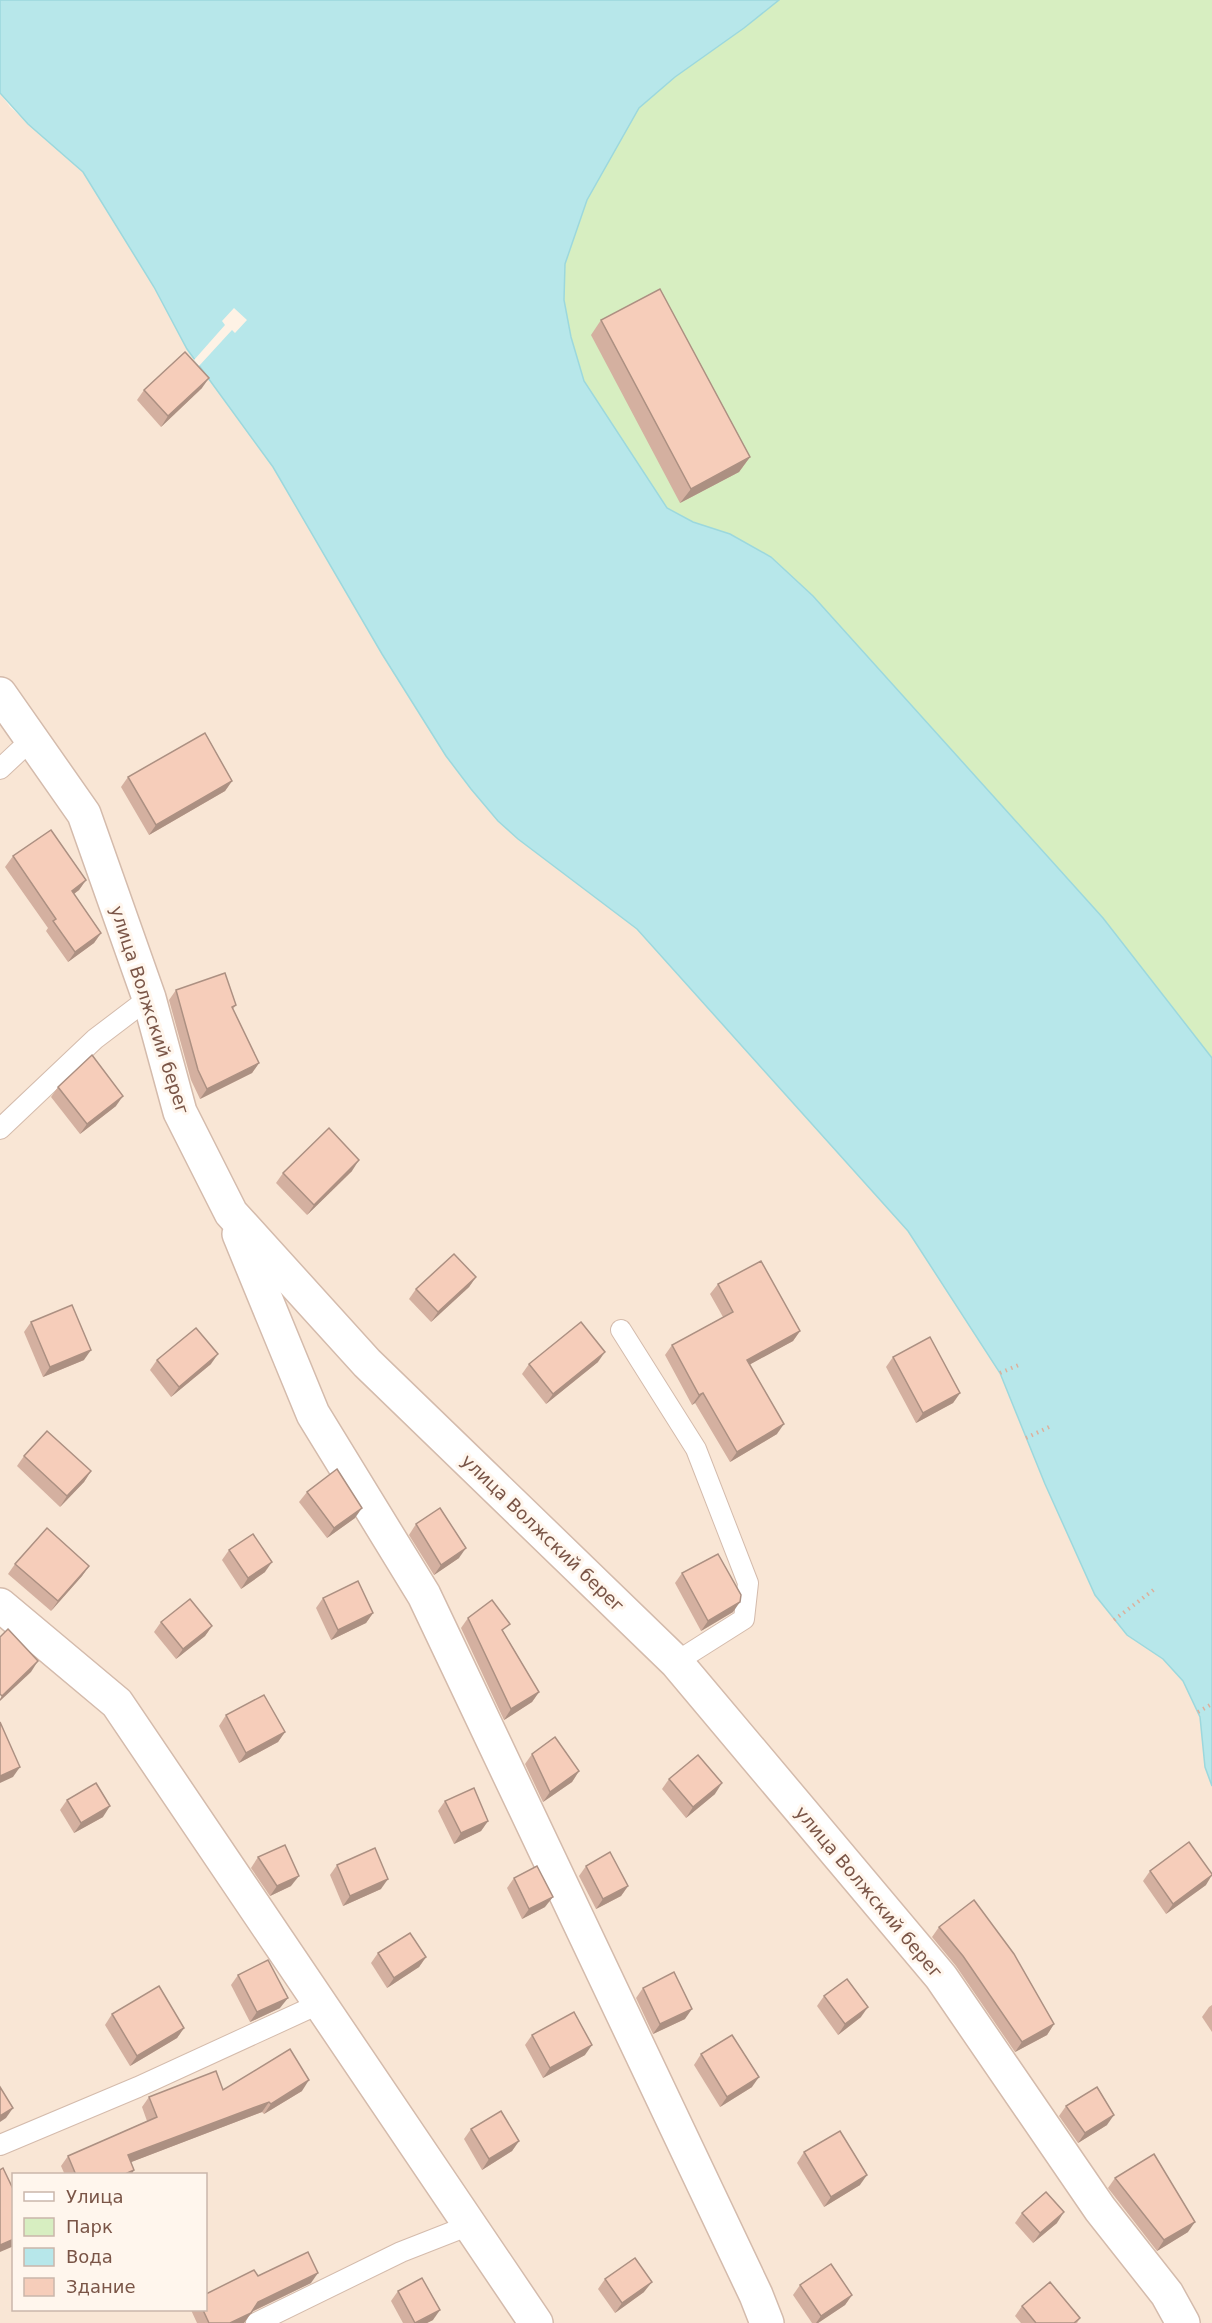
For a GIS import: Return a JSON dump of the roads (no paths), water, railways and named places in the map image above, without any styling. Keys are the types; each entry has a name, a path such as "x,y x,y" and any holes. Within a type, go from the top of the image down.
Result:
{"street":[{"name":"улица Волжский берег","path":"0,694 84,814 149,998 180,1112 231,1213 367,1363 676,1662 941,1977 1100,2209 1167,2294 1183,2323"},
{"path":"231,1213 313,1414 424,1595 756,2295 767,2323"},
{"path":"0,1605 117,1703 536,2323"}],"lane":[{"path":"0,769 32,739"},
{"path":"0,1129 95,1039 149,998"},
{"path":"621,1330 696,1449 748,1583 744,1619 676,1662"},
{"path":"0,2145 138,2087 321,2004"},
{"path":"256,2323 401,2252 470,2225"}],"water":[{"path":"0,0 779,0 675,77 639,108 587,200 565,264 564,300 571,337 584,381 667,508 693,522 730,534 771,557 813,596 1103,918 1212,1058 1212,1786 1205,1767 1200,1717 1183,1681 1163,1659 1127,1635 1095,1595 1045,1484 1000,1373 908,1231 637,929 518,839 498,821 446,756 382,654 273,467 187,349 154,287 83,172 28,124 0,93"}]}
